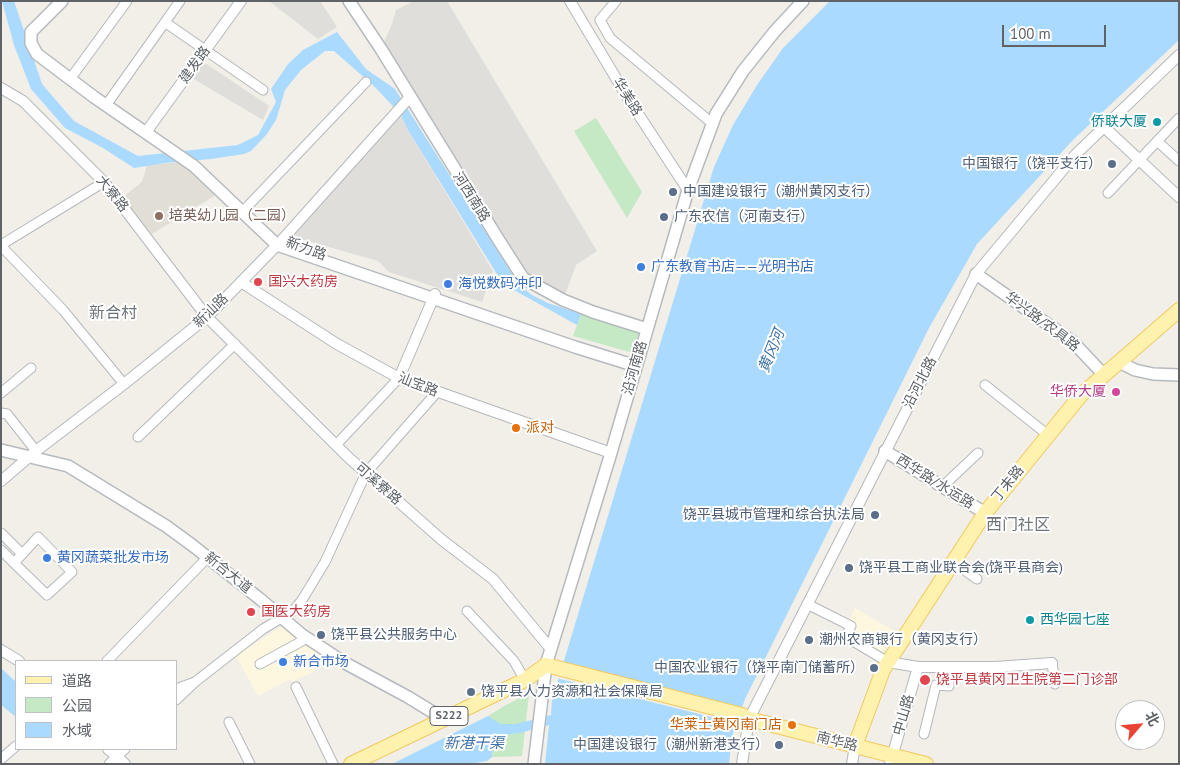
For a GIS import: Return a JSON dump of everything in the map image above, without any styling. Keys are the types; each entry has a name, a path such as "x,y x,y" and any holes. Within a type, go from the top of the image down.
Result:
{"main road":[{"path":"35,33 62,1"},
{"path":"35,33 72,1"},
{"name":"河西南路","path":"349,1 523,278 563,300 593,312 647,328"},
{"name":"沿河南路","path":"534,764 546,665 550,648 611,453 688,190 716,114 744,71 775,31 803,1"},
{"name":"新力路","path":"35,33 38,45 48,59 149,128 198,166 246,208 279,243 637,362"},
{"path":"48,59 94,97 173,148"},
{"path":"198,166 279,243"},
{"name":"华兴路/农具路","path":"976,274 1073,342 1104,375"},
{"name":"丁未路","path":"855,746 883,670 985,513 1081,395 1179,310"},
{"path":"1120,360 1135,370 1154,374 1179,375"},
{"name":"新合大道","path":"1,450 32,454 68,466 166,526 208,557 305,637 345,663 444,719"},
{"name":"西华路/水运路","path":"885,451 985,513"},
{"name":"南华路","path":"546,665 557,675 742,720 749,719 855,746 891,760 926,764"},
{"name":"S222","path":"351,764 525,680 546,665"}],"street":[{"path":"73,75 127,1"},
{"path":"109,101 180,1"},
{"name":"建发路","path":"149,128 241,1"},
{"name":"华美路","path":"570,1 629,100 688,190"},
{"path":"616,1 600,20 610,38 713,124"},
{"path":"166,22 263,90"},
{"name":"沿河北路","path":"742,764 749,719 976,274 1076,154 1179,55"},
{"path":"246,208 366,82"},
{"name":"大寮路","path":"1,88 22,101 104,182 207,316"},
{"name":"新汕路","path":"1,480 194,329 279,243 410,97"},
{"path":"1108,193 1177,122"},
{"path":"1104,127 1179,197"},
{"path":"1157,141 1179,161"},
{"path":"104,182 1,245 63,310 124,384"},
{"name":"汕宝路","path":"241,282 337,344 399,378 611,453"},
{"path":"336,445 399,378 434,296"},
{"name":"可溪寮路","path":"207,316 366,473 442,540 493,579 550,648"},
{"path":"138,437 235,344"},
{"path":"1,393 31,368"},
{"path":"985,385 1048,435"},
{"path":"178,698 195,682 263,629 293,611 316,579 366,473 437,392"},
{"path":"1,413 7,414 32,454"},
{"path":"942,487 978,453"},
{"path":"1,533 22,554"},
{"path":"1,550 14,563 48,595 72,572 38,537 14,563"},
{"path":"107,660 208,557"},
{"path":"953,562 977,579"},
{"path":"807,604 851,626 846,637 888,662 918,667 995,667 1052,663 1055,684"},
{"path":"467,612 514,661 525,680"},
{"path":"260,664 302,641 305,637"},
{"path":"1,650 17,660"},
{"name":"中山路","path":"891,760 918,667"},
{"path":"924,734 936,685 949,686 948,667"},
{"path":"178,688 195,682"},
{"path":"296,687 334,764"},
{"path":"229,722 250,764"},
{"path":"852,764 855,746"},
{"path":"1,759 15,747"},
{"path":"124,750 113,760 125,764"}],"shaded area":[{"path":"269,1 320,1 337,27 318,39"},
{"path":"414,1 447,1 597,251 576,265 563,300 523,278 381,49 396,10"},
{"path":"202,61 269,106 263,120 192,78"},
{"path":"401,115 408,130 493,271 482,302 389,272 378,261 297,238 293,235 297,227"},
{"name":"培英幼儿园（二园）","path":"183,162 221,192 150,235 123,197 142,182 147,165"},
{"path":"855,608 896,632 881,656 848,635 848,628 837,622 842,614 850,619"},
{"name":"新合市场","path":"282,626 328,658 324,666 292,682 290,679 258,696 236,656"}],"green space":[{"path":"596,118 642,192 627,218 574,131"},
{"path":"581,314 639,331 633,353 573,336"},
{"path":"529,695 522,756 492,757 494,736 501,734 488,716 506,705"}],"water":[{"path":"2,1 14,1 42,84 74,121 138,156 238,145 258,135 276,102 271,89 288,64 303,50 337,32 366,69 395,89 519,285 532,295 548,303 581,314 577,325 503,284 408,130 401,115 375,87 334,51 325,51 301,70 285,90 276,120 267,134 251,151 244,154 211,159 134,168 103,148 65,128 31,89 14,45"},
{"path":"830,1 1179,1 1179,40 1073,140 977,244 929,328 745,699 732,736 729,764 545,764 549,725 520,733 494,736 492,757 487,761 470,764 392,764 488,716 500,724 516,724 551,715 552,700 714,167 733,125 757,85 783,48"},
{"path":"1,668 15,681 15,716 1,705"}],"pier":[{"path":"560,664 742,715 739,724 556,678"}],"place":[{"name":"侨联大厦","path":"1157,122"},
{"name":"中国银行（饶平支行）","path":"1112,164"},
{"name":"中国建设银行（潮州黄冈支行）","path":"673,192"},
{"name":"培英幼儿园（二园）","path":"159,216"},
{"name":"广东农信（河南支行）","path":"664,217"},
{"name":"广东教育书店——光明书店","path":"641,267"},
{"name":"国兴大药房","path":"258,282"},
{"name":"海悦数码冲印","path":"448,284"},
{"name":"华侨大厦","path":"1116,392"},
{"name":"派对","path":"516,428"},
{"name":"饶平县城市管理和综合执法局","path":"875,515"},
{"name":"黄冈蔬菜批发市场","path":"47,558"},
{"name":"饶平县工商业联合会(饶平县商会)","path":"849,568"},
{"name":"国医大药房","path":"251,612"},
{"name":"西华园七座","path":"1030,620"},
{"name":"饶平县公共服务中心","path":"321,635"},
{"name":"潮州农商银行（黄冈支行）","path":"809,640"},
{"name":"新合市场","path":"283,662"},
{"name":"中国农业银行（饶平南门储蓄所）","path":"874,668"},
{"name":"饶平县黄冈卫生院第二门诊部","path":"925,680"},
{"name":"饶平县人力资源和社会保障局","path":"471,692"},
{"name":"华莱士黄冈南门店","path":"792,725"},
{"name":"中国建设银行（潮州新港支行）","path":"779,745"}],"district":[{"name":"新合村","path":"113,313"},
{"name":"西门社区","path":"1018,525"}],"water label":[{"name":"黄冈河","path":"772,351"},
{"name":"新港干渠","path":"474,744"}]}
